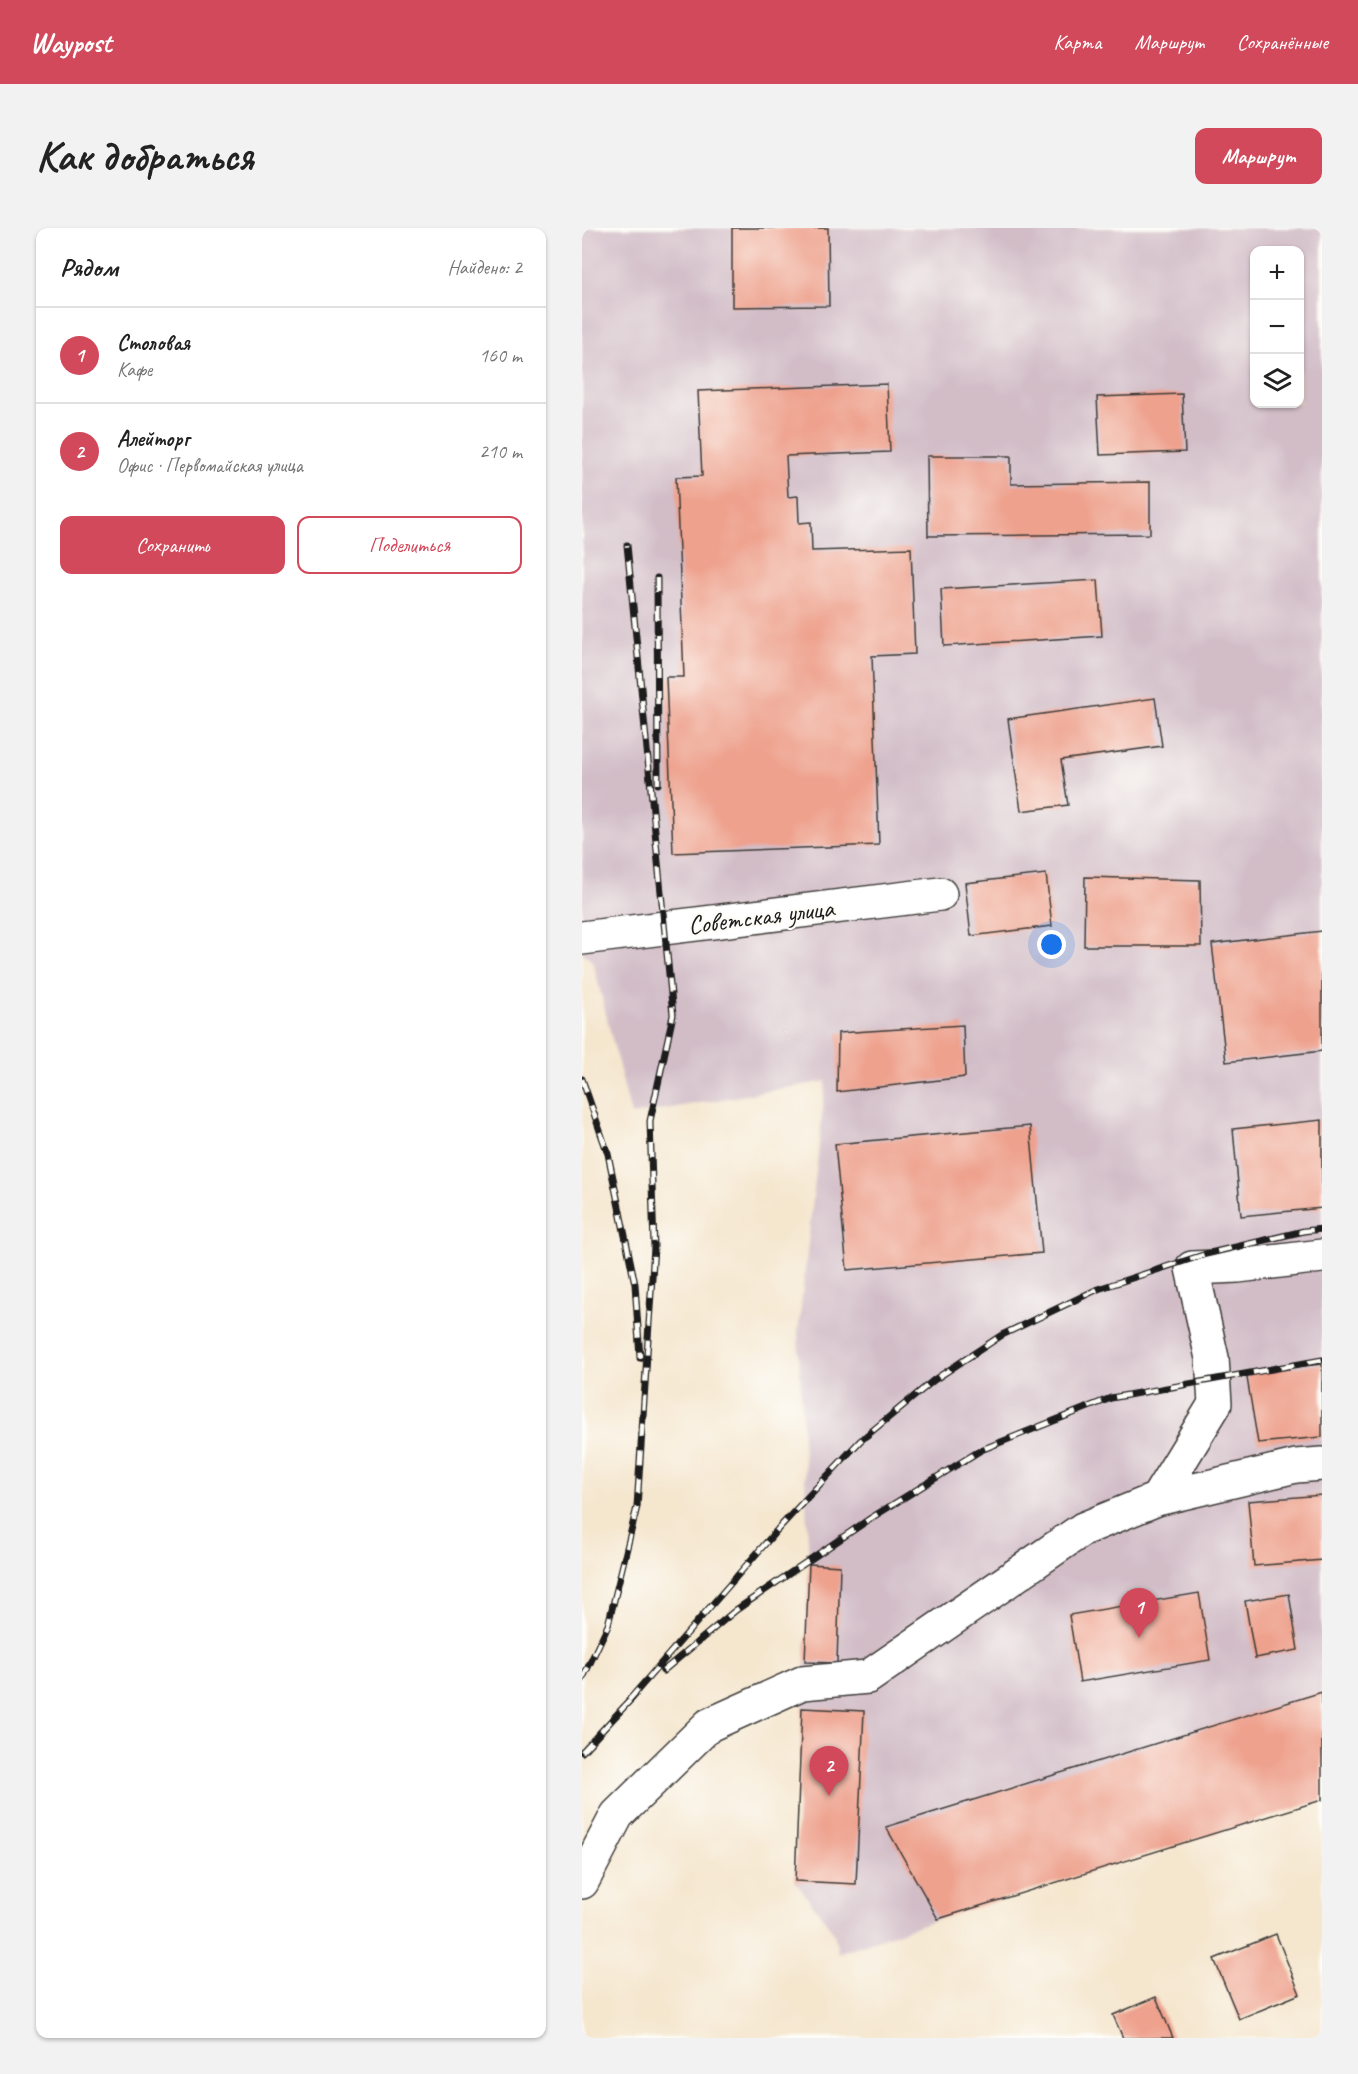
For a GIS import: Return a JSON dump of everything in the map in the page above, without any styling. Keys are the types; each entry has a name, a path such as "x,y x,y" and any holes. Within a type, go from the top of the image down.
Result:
{"street":[{"name":"Советская улица","path":"582,938 940,894"},
{"path":"1157,1499 1215,1404 1212,1358 1192,1268 1238,1266 1322,1256"},
{"path":"582,1882 617,1815 709,1725 802,1683 868,1677 1083,1529 1157,1499 1296,1466 1322,1464"}],"shaded area":[{"path":"582,228 1322,228 1322,1800 938,1919 838,1953 834,1933 795,1881 809,1564 798,1333 826,1081 631,1115 593,962 582,952"}],"building":[{"path":"732,228 828,228 829,306 732,307"},
{"path":"887,384 890,452 786,456 788,497 798,496 799,523 811,522 812,551 911,548 915,654 872,656 879,845 673,853 666,677 684,677 676,477 702,476 698,391"},
{"path":"1182,394 1185,452 1100,455 1097,397"},
{"path":"927,456 1011,456 1011,484 1150,482 1150,534 928,536"},
{"path":"1098,580 1102,636 944,646 941,589"},
{"path":"1155,698 1162,746 1061,760 1068,805 1021,811 1008,719"},
{"path":"1046,874 1052,926 971,936 965,883"},
{"path":"1085,877 1200,880 1201,946 1084,946"},
{"path":"1322,931 1322,1051 1226,1062 1212,944"},
{"path":"963,1025 965,1077 837,1092 838,1033"},
{"path":"1322,1120 1322,1208 1241,1216 1233,1129"},
{"path":"1030,1126 1042,1253 847,1270 835,1144"},
{"path":"1322,1364 1322,1437 1258,1443 1246,1372"},
{"path":"1322,1495 1322,1560 1254,1566 1248,1501"},
{"path":"809,1564 840,1566 837,1663 805,1662"},
{"path":"1199,1593 1210,1660 1080,1682 1069,1615"},
{"path":"1289,1594 1298,1650 1255,1658 1245,1601"},
{"path":"1322,1692 1322,1800 938,1919 886,1827"},
{"path":"802,1708 864,1711 856,1884 795,1881"},
{"path":"1276,1934 1300,1994 1239,2019 1214,1959"},
{"path":"1156,1997 1173,2038 1123,2038 1113,2015"}],"railway":[{"path":"582,1680 608,1625 637,1507 654,1247 650,1121 673,1015 627,545"},
{"path":"657,578 658,784"},
{"path":"582,1079 608,1154 635,1284 640,1358"},
{"path":"629,1700 778,1529 860,1441 934,1380 1002,1335 1098,1289 1206,1254 1304,1231 1322,1229"},
{"path":"663,1671 736,1610 871,1518 981,1450 1111,1398 1322,1360"},
{"path":"582,1752 635,1695"}],"place":[{"name":"Столовая","path":"1139,1638"},
{"name":"Алейторг","path":"829,1796"}]}
